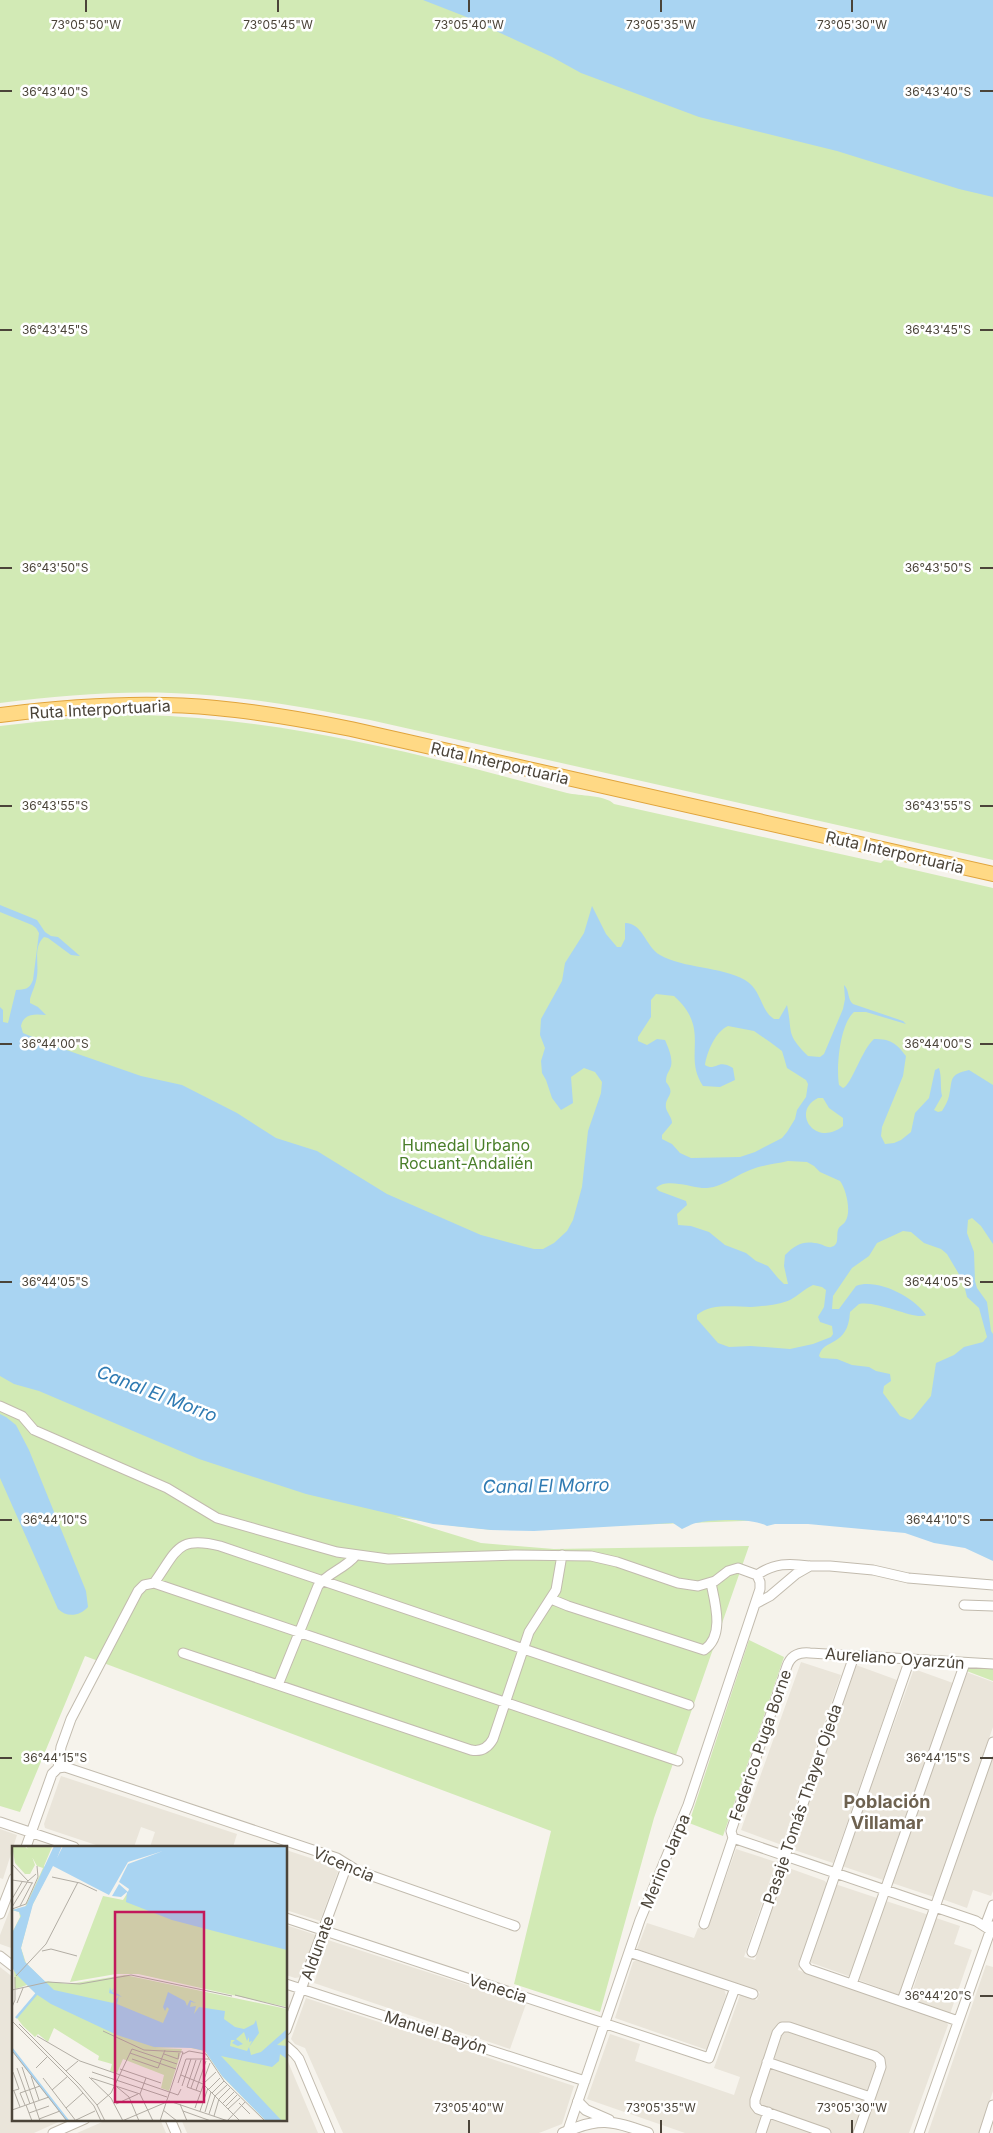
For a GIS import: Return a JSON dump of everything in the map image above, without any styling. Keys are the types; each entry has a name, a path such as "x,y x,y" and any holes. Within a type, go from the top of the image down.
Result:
{"highway":[{"name":"Ruta Interportuaria","path":"0,715 61,708 135,705 188,706 261,713 351,729 993,874"}],"street":[{"path":"0,1406 22,1416 34,1430 167,1488 217,1518 319,1547 356,1555 403,1559 562,1555 604,1558 678,1583 698,1586 711,1583 735,1568 745,1569 757,1575 768,1568 783,1564 873,1570 908,1578 993,1585"},
{"path":"154,1583 179,1547 191,1542 208,1542 689,1705"},
{"path":"278,1685 298,1632 321,1581 346,1566 356,1555"},
{"path":"183,1653 475,1751 484,1749 491,1743 533,1624 551,1599 559,1582 562,1555"},
{"path":"755,1604 779,1589 802,1569 810,1566"},
{"name":"Merino Jarpa","path":"566,2132 647,1902 683,1818 760,1589 757,1575"},
{"path":"26,1846 52,1774 58,1768 61,1746 71,1719 138,1591 144,1585 154,1583 678,1761"},
{"path":"551,1599 704,1650 713,1640 716,1629 717,1612 711,1583"},
{"path":"964,1605 993,1606"},
{"name":"Aureliano Oyarzún","path":"797,1654 993,1664"},
{"name":"Federico Puga Borne","path":"704,1924 733,1838 731,1831 788,1662 797,1654"},
{"name":"Pasaje Tomás Thayer Ojeda","path":"752,1952 854,1656"},
{"path":"910,1659 804,1966 958,2021"},
{"path":"852,1984 965,1663"},
{"path":"902,2001 993,1742"},
{"name":"Vicencia","path":"58,1768 65,1767 337,1858 358,1871 516,1926"},
{"path":"0,1822 71,1846"},
{"path":"733,1838 990,1928"},
{"name":"Aldunate","path":"288,2025 347,1865"},
{"path":"0,1914 7,1891"},
{"path":"920,2133 990,1928 993,1905"},
{"name":"Venecia","path":"288,1919 709,2058 735,1988"},
{"path":"629,1952 753,1994"},
{"path":"0,1954 12,1965"},
{"name":"Manuel Bayón","path":"288,1985 585,2081"},
{"path":"826,2133 758,2109 754,2103 779,2030 785,2026 878,2058 881,2067 858,2133"},
{"path":"288,2048 299,2060 330,2133"},
{"path":"768,2062 870,2097"},
{"path":"578,2102 586,2110 648,2133"},
{"path":"984,2133 993,2105"},
{"path":"761,2133 768,2112"},
{"path":"53,2133 83,2120"},
{"path":"170,2120 176,2133"},
{"path":"566,2132 595,2122 615,2122"}],"shaded area":[{"path":"801,1662 841,1675 782,1845 741,1830"},
{"path":"856,1665 897,1680 833,1863 791,1849"},
{"path":"914,1669 953,1683 883,1880 842,1866"},
{"path":"966,1672 993,1682 993,1727 934,1897 892,1883"},
{"path":"993,1757 993,1891 991,1896 973,1890 967,1908 942,1899"},
{"path":"61,1776 237,1834 233,1846 150,1846 155,1832 141,1827 134,1846 99,1846 45,1828 44,1824"},
{"path":"0,1829 17,1835 3,1879 0,1878"},
{"path":"736,1849 776,1862 744,1957 755,1960 786,1867 825,1881 827,1884 798,1970 946,2021 948,2025 909,2133 685,2133 587,2099 610,2034 640,2044 635,2061 734,2095 740,2077 714,2068 740,1995 757,2000 760,1992 637,1949 647,1923 694,1938 698,1928 707,1930"},
{"path":"288,1851 338,1867 339,1869 320,1921 288,1911"},
{"path":"835,1884 877,1898 851,1977 809,1962"},
{"path":"886,1901 929,1915 901,1996 859,1980"},
{"path":"12,1904 12,1948 0,1944 0,1935"},
{"path":"936,1918 960,1926 954,1944 972,1950 950,2014 910,1999"},
{"path":"288,1926 316,1935 301,1977 295,1978 288,1976"},
{"path":"328,1940 526,2004 510,2049 314,1983"},
{"path":"636,1960 724,1989 726,1995 707,2050 615,2018 633,1962"},
{"path":"986,1965 993,1967 993,2091 979,2133 928,2133"},
{"path":"0,1967 12,1976 12,2120 63,2120 34,2133 0,2133"},
{"path":"306,1998 574,2086 562,2124 539,2133 343,2133 305,2048 295,2044 291,2039"},
{"path":"288,2062 318,2133 187,2133 181,2120 288,2120"},
{"path":"107,2120 160,2120 166,2133 77,2133"}],"green space":[{"path":"0,0 615,0 993,122 993,860 370,720 296,706 221,696 150,693 86,695 0,703"},
{"name":"Humedal Urbano Rocuant-Andalién","path":"140,715 248,723 356,741 567,793 599,797 614,804 881,863 884,860 893,861 897,866 993,888 993,1555 959,1544 887,1527 796,1519 493,1530 396,1517 481,1543 554,1549 749,1546 654,1818 600,2012 514,1984 551,1831 85,1656 20,1812 0,1806 0,726 81,717"},
{"path":"749,1640 784,1657 723,1836 689,1823"},
{"path":"966,1664 993,1666 993,1681 964,1670"}],"water":[{"path":"423,0 993,0 993,197 959,189 837,151 699,117 581,73 552,57 464,16"},
{"name":"Canal El Morro","path":"0,905 37,920 45,932 51,936 58,937 80,956 71,955 48,938 44,937 41,941 37,950 36,979 30,1003 38,1007 46,1015 27,1017 21,1026 23,1033 141,1076 182,1085 237,1113 276,1138 317,1151 387,1194 481,1235 534,1249 543,1249 554,1243 567,1231 573,1220 582,1187 588,1131 601,1093 602,1082 595,1072 584,1068 571,1077 573,1103 561,1110 552,1098 542,1073 541,1061 545,1048 540,1035 541,1019 562,981 565,963 584,933 592,906 606,934 617,947 621,947 625,939 625,923 631,924 640,931 655,951 670,960 725,972 745,980 755,989 766,1011 774,1019 779,1019 787,1005 793,1037 808,1056 820,1057 824,1054 843,1009 845,999 844,985 853,1004 903,1021 906,1024 866,1012 854,1012 845,1026 840,1046 838,1077 839,1085 843,1088 850,1081 865,1051 874,1039 893,1043 906,1056 903,1076 882,1127 881,1136 885,1144 901,1140 911,1132 915,1113 929,1098 935,1070 939,1068 942,1096 934,1110 938,1112 942,1111 946,1104 953,1078 958,1074 969,1070 993,1085 993,1244 981,1226 972,1218 968,1220 967,1233 974,1252 975,1281 977,1288 987,1302 993,1334 993,1561 965,1548 934,1543 905,1533 808,1524 775,1524 767,1526 743,1520 723,1520 696,1523 682,1529 673,1523 534,1531 491,1530 433,1524 306,1494 199,1459 39,1391 14,1384 0,1376 0,1007 3,1010 3,1022 8,1023 16,990 28,987 33,980 39,933 32,925 0,912","holes":["656,994 674,996 685,1008 692,1020 695,1064 697,1075 703,1086 720,1087 735,1080 733,1068 728,1065 723,1064 712,1067 705,1065 712,1043 719,1033 728,1026 754,1031 782,1051 787,1068 806,1080 808,1084 806,1097 797,1110 795,1119 782,1138 755,1152 740,1157 691,1158 680,1153 672,1144 662,1139 662,1135 672,1123 666,1104 670,1093 666,1082 671,1066 671,1056 665,1040 657,1039 647,1045 638,1041 638,1037 651,1017 651,1000","818,1098 823,1098 829,1108 843,1118 843,1126 833,1132 824,1133 816,1130 810,1126 806,1119 806,1111 810,1104","788,1161 807,1162 820,1172 840,1181 846,1195 847,1218 837,1232 836,1244 828,1247 820,1244 805,1243 793,1248 785,1255 784,1266 788,1284 784,1284 768,1266 756,1261 746,1253 725,1245 709,1232 691,1226 678,1225 677,1214 687,1205 686,1201 659,1191 656,1188 660,1185 672,1183 709,1188 764,1166","903,1231 911,1232 924,1243 941,1249 947,1254 963,1281 967,1297 979,1308 987,1337 983,1342 964,1347 954,1355 936,1363 931,1396 910,1420 900,1416 883,1393 884,1386 891,1381 890,1374 876,1371 869,1367 852,1365 837,1359 821,1358 819,1356 821,1350 845,1332 850,1312 859,1304 876,1305 914,1315 926,1315 904,1296 884,1287 865,1284 856,1286 839,1309 832,1309 833,1296 852,1268 869,1256 877,1243","813,1285 826,1290 824,1307 818,1317 820,1322 832,1326 833,1334 831,1337 813,1344 790,1349 751,1346 729,1347 718,1343 697,1319 697,1315 703,1311 716,1307 751,1307 781,1303 790,1300"]},
{"path":"0,1414 16,1425 29,1450 86,1591 88,1607 77,1614 65,1614 58,1609 0,1478"}],"district":[{"name":"Población Villamar","path":"887,1812"}]}
